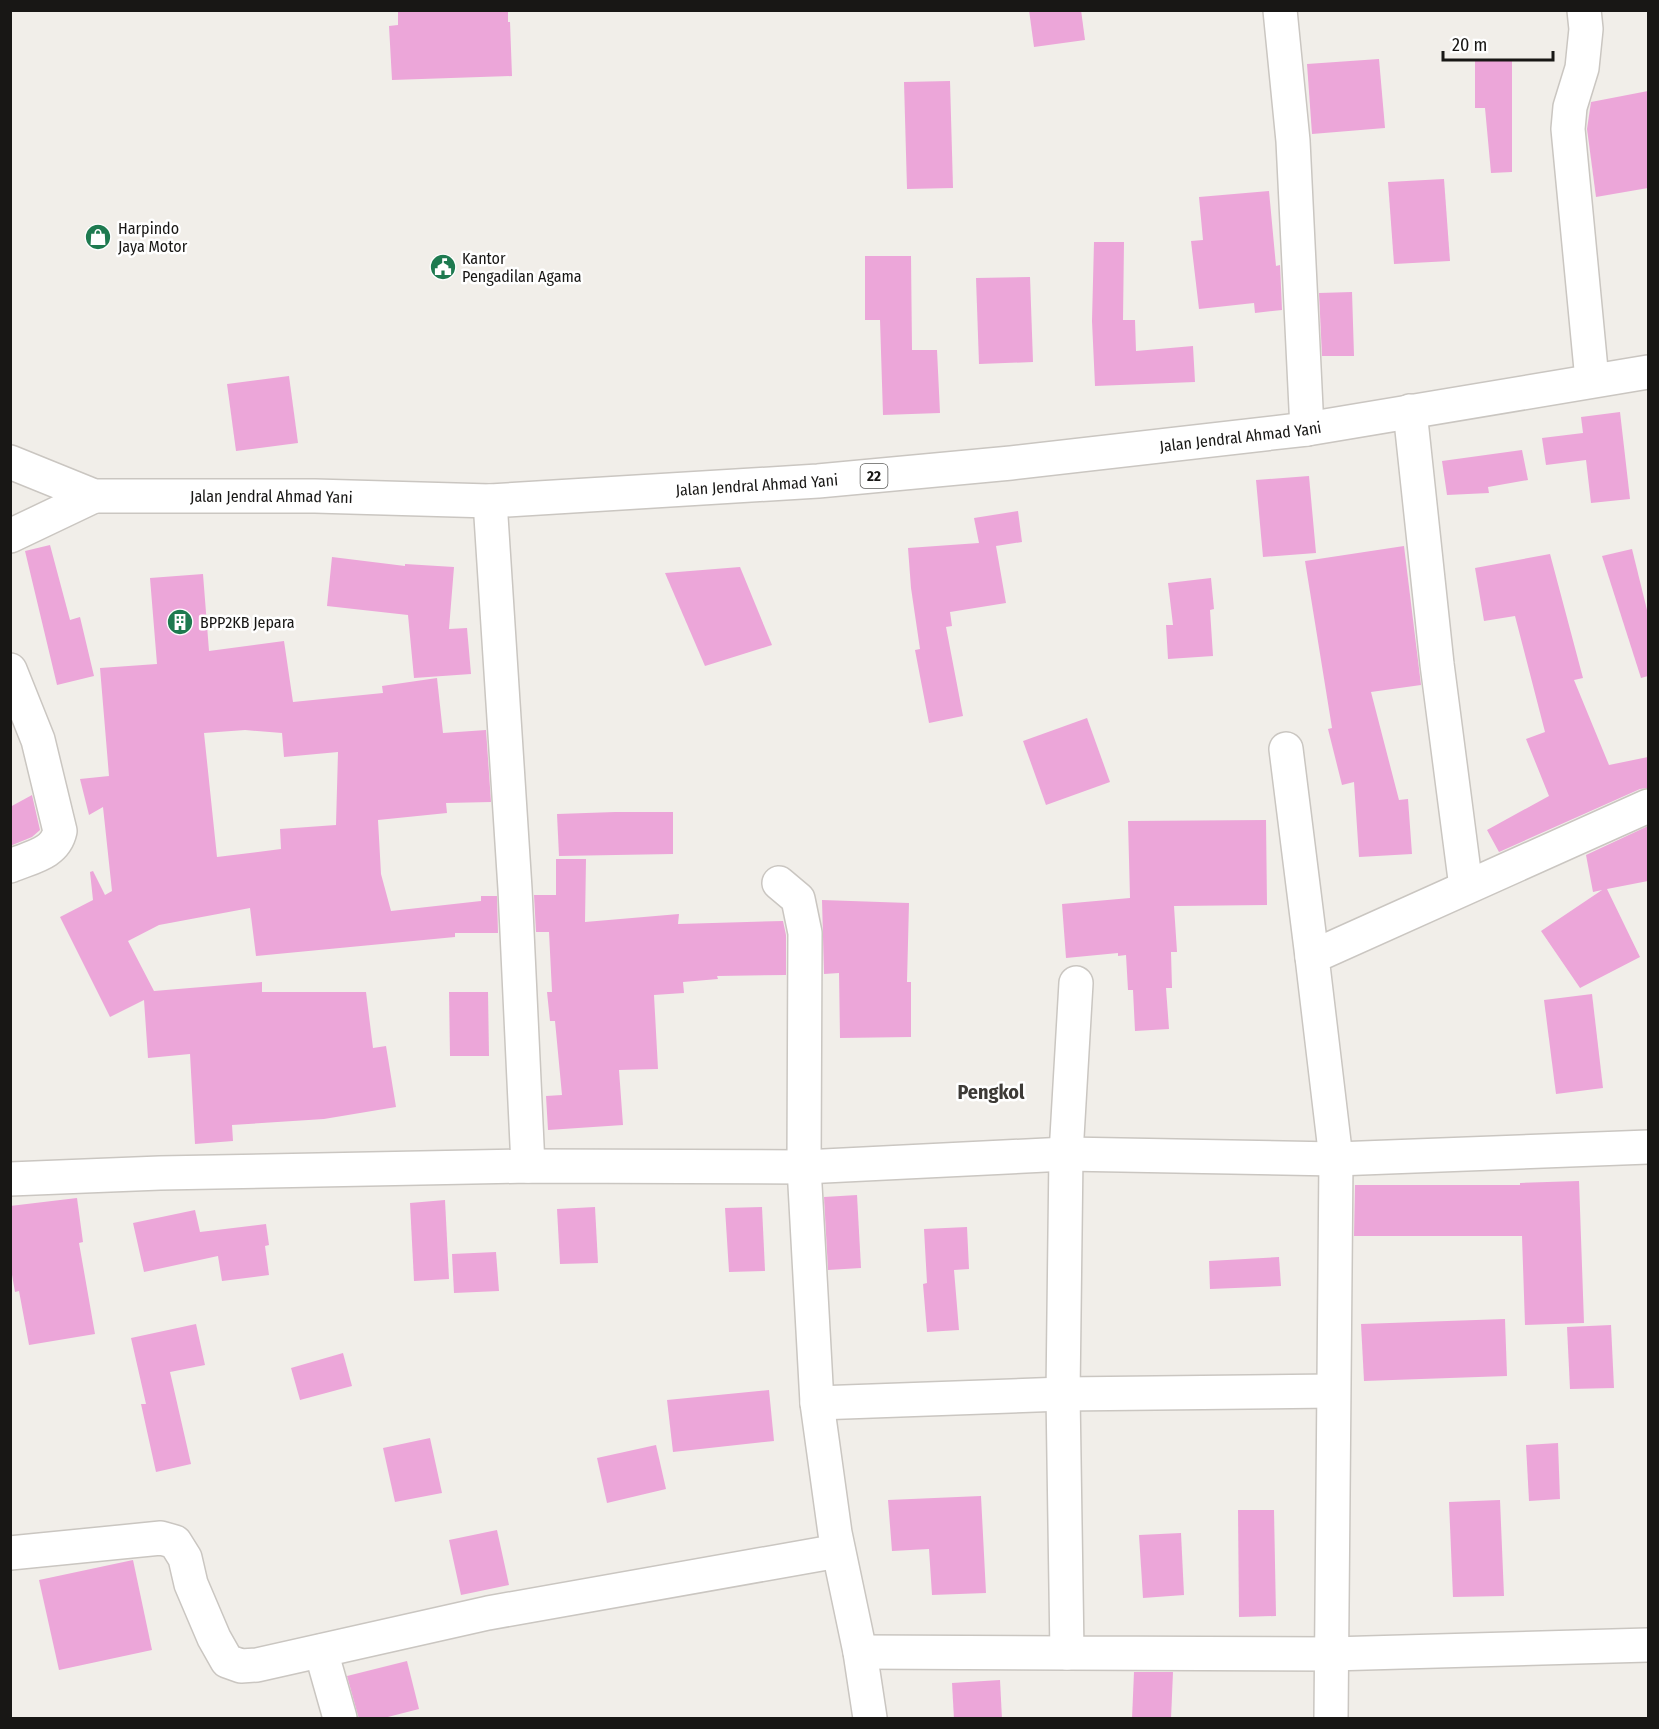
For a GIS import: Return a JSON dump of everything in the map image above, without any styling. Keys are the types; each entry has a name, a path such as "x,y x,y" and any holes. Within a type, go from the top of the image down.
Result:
{"main road":[{"path":"1280,10 1293,141 1307,429"},
{"path":"1584,10 1586,29 1582,68 1569,107 1568,129 1592,380"},
{"name":"Jalan Jendral Ahmad Yani","path":"10,462 94,496 315,496 490,501 818,481 1011,463 1307,429 1648,372"},
{"path":"1410,411 1437,664 1466,887"},
{"path":"10,536 94,496"},
{"path":"490,501 515,888 528,1166"},
{"path":"10,670 38,740 60,831 57,842 51,849 10,866"},
{"path":"1286,749 1336,1159 1331,1719"},
{"path":"1312,957 1648,806"},
{"path":"779,883 798,899 806,933 804,1167 817,1403 838,1551 860,1652 870,1719"},
{"path":"1067,1653 1063,1394 1066,1154 1076,983"},
{"path":"10,1179 171,1173 528,1166 804,1167 1066,1154 1336,1159 1648,1147"},
{"path":"817,1403 1063,1394 1333,1391"},
{"path":"10,1553 161,1538 175,1542 185,1558 191,1584 214,1638 227,1661 241,1666 257,1665 488,1613 838,1551"},
{"path":"860,1652 1331,1654 1648,1645"},
{"path":"321,1651 340,1719"}],"building":[{"path":"398,10 508,10 512,76 392,80 389,26 398,25"},
{"path":"1029,10 1081,10 1085,40 1034,47"},
{"path":"1379,59 1385,128 1312,134 1307,64"},
{"path":"1475,61 1512,61 1512,172 1491,173 1485,108 1475,108"},
{"path":"950,81 953,188 907,189 904,82"},
{"path":"1648,91 1648,188 1596,197 1587,129 1591,102"},
{"path":"1444,179 1450,261 1394,264 1388,182"},
{"path":"1269,191 1276,266 1280,265 1282,310 1255,313 1254,303 1199,309 1191,241 1203,240 1199,197"},
{"path":"1094,242 1124,242 1123,320 1135,320 1136,351 1193,346 1195,382 1095,386 1092,321"},
{"path":"865,256 911,256 912,350 937,350 940,413 883,415 880,320 865,320"},
{"path":"1030,277 1033,362 979,364 976,278"},
{"path":"1352,292 1354,356 1322,356 1319,293"},
{"path":"289,376 298,443 236,451 227,384"},
{"path":"1620,412 1630,499 1591,503 1586,460 1546,465 1542,438 1583,433 1581,417"},
{"path":"1522,450 1528,480 1488,487 1489,493 1447,495 1442,461"},
{"path":"1309,476 1316,553 1263,557 1256,480"},
{"path":"1018,511 1022,542 996,546 1006,603 950,612 952,626 946,627 963,716 929,723 915,650 920,649 908,548 979,543 974,518"},
{"path":"50,545 70,620 80,617 94,676 57,685 25,551"},
{"path":"1404,546 1421,685 1371,692 1399,800 1408,799 1412,854 1359,857 1354,782 1342,785 1328,729 1332,728 1305,561"},
{"path":"1632,549 1648,614 1648,676 1641,678 1602,556"},
{"path":"1550,554 1583,678 1574,680 1609,765 1648,757 1648,788 1640,789 1499,852 1487,830 1549,796 1526,739 1545,732 1515,616 1484,621 1475,568"},
{"path":"332,557 405,566 405,564 454,567 449,629 467,628 471,674 414,678 408,615 327,606"},
{"path":"740,567 772,645 705,666 665,573"},
{"path":"203,574 209,651 284,641 293,702 383,693 382,686 437,678 443,733 486,730 491,802 446,803 447,813 378,820 381,874 391,911 481,901 481,896 497,896 498,933 455,933 455,937 256,956 250,908 159,925 128,941 154,991 262,982 262,992 366,992 373,1048 386,1046 396,1107 324,1119 232,1125 233,1141 195,1144 190,1054 148,1058 144,1000 110,1017 60,917 93,900 90,872 93,871 105,895 112,891 103,807 89,815 80,779 109,776 100,668 157,664 150,578","holes":["245,730 282,733 284,757 338,752 336,825 280,829 281,849 217,857 204,733"]},
{"path":"1211,578 1214,609 1210,610 1213,656 1168,659 1166,625 1173,625 1168,583"},
{"path":"1087,718 1110,782 1046,805 1023,741"},
{"path":"32,795 40,830 32,837 10,846 10,807"},
{"path":"673,812 673,854 559,856 557,814"},
{"path":"1266,820 1267,905 1174,906 1177,952 1171,952 1172,988 1166,988 1169,1029 1135,1031 1133,990 1128,990 1126,955 1118,956 1118,953 1066,958 1062,904 1130,898 1128,821"},
{"path":"1648,826 1648,881 1607,889 1640,957 1580,988 1541,931 1602,890 1593,892 1586,855"},
{"path":"556,859 586,859 585,922 679,914 678,924 783,921 786,935 786,975 717,976 718,979 683,982 684,993 654,995 658,1069 619,1070 623,1125 548,1130 546,1096 562,1095 555,1021 550,1021 547,992 552,992 549,932 536,932 534,895 556,895"},
{"path":"822,900 909,903 907,982 911,982 911,1037 840,1038 839,973 824,974"},
{"path":"449,992 488,992 489,1056 450,1056"},
{"path":"1592,994 1603,1088 1556,1094 1544,1000"},
{"path":"1579,1181 1584,1323 1525,1325 1522,1236 1354,1236 1355,1185 1520,1185 1520,1183"},
{"path":"857,1195 861,1268 828,1270 824,1197"},
{"path":"77,1198 83,1242 79,1243 95,1334 29,1345 19,1291 15,1292 10,1263 10,1206"},
{"path":"445,1200 449,1279 414,1281 410,1203"},
{"path":"595,1207 598,1263 560,1264 557,1209"},
{"path":"762,1207 765,1271 729,1272 725,1208"},
{"path":"195,1210 200,1232 266,1224 269,1245 265,1246 269,1275 222,1281 218,1256 144,1272 133,1223"},
{"path":"967,1227 969,1269 954,1270 959,1330 927,1332 923,1284 927,1283 924,1229"},
{"path":"496,1252 499,1291 454,1293 452,1254"},
{"path":"1279,1257 1281,1286 1210,1289 1209,1261"},
{"path":"1505,1319 1507,1376 1364,1381 1361,1324"},
{"path":"196,1324 205,1365 170,1372 191,1464 156,1472 141,1404 146,1404 131,1338"},
{"path":"1611,1325 1614,1388 1570,1389 1567,1327"},
{"path":"343,1353 352,1386 300,1400 291,1368"},
{"path":"769,1390 774,1441 673,1452 667,1400"},
{"path":"430,1438 442,1493 395,1502 383,1448"},
{"path":"1558,1443 1560,1499 1529,1501 1526,1445"},
{"path":"656,1445 666,1489 607,1503 597,1458"},
{"path":"981,1496 986,1593 932,1595 929,1549 892,1551 888,1500"},
{"path":"1500,1500 1504,1596 1453,1597 1449,1502"},
{"path":"1238,1510 1274,1510 1276,1616 1239,1617"},
{"path":"497,1530 509,1585 461,1595 449,1540"},
{"path":"1181,1533 1184,1595 1143,1598 1139,1535"},
{"path":"133,1560 152,1650 59,1670 39,1580"},
{"path":"407,1661 419,1709 380,1719 359,1719 347,1676"},
{"path":"1134,1672 1173,1672 1171,1719 1132,1719"},
{"path":"1000,1680 1002,1719 954,1719 952,1683"}],"place":[{"name":"Harpindo Jaya Motor","path":"98,237"},
{"name":"Kantor Pengadilan Agama","path":"443,267"},
{"name":"BPP2KB Jepara","path":"180,622"}],"district":[{"name":"Pengkol","path":"991,1092"}]}
